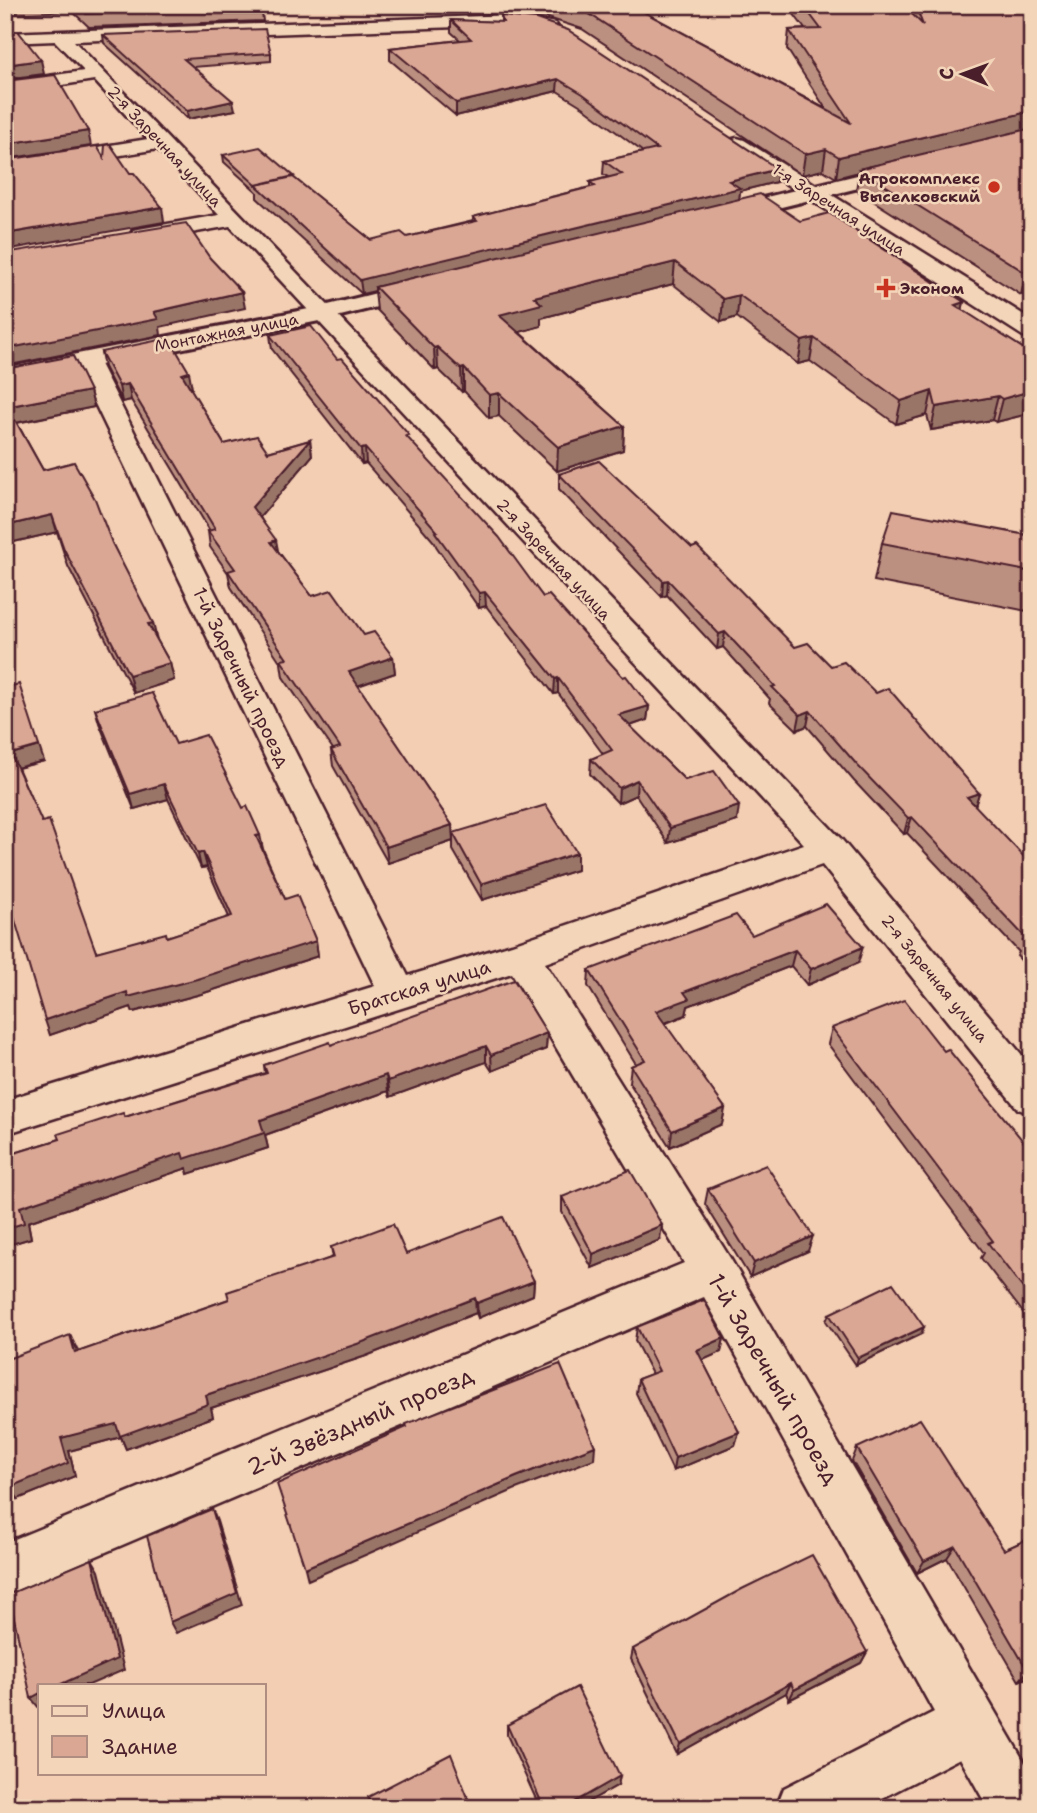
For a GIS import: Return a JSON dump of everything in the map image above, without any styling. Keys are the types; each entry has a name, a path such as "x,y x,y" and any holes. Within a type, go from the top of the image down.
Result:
{"main road":[{"path":"698,221 928,164"},
{"name":"Монтажная улица","path":"5,376 324,313 444,283"}],"street":[{"path":"5,37 512,20 539,23 563,31"},
{"name":"2-я Заречная улица","path":"59,36 98,74 829,849 1032,1097"},
{"path":"5,88 98,74"},
{"name":"1-я Заречная улица","path":"721,133 1032,331"},
{"path":"5,169 161,143"},
{"path":"113,240 235,219"},
{"name":"1-й Заречный проезд","path":"86,360 398,994"},
{"name":"Братская улица","path":"6,1113 521,956 829,849"},
{"name":"1-й Заречный проезд","path":"521,956 714,1272 1018,1808"},
{"name":"2-й Звёздный проезд","path":"5,1569 714,1272"},
{"path":"804,1808 970,1723"}],"building":[{"path":"77,5 261,5 261,8 86,14"},
{"path":"567,5 631,5 851,123 789,30 821,29 803,5 903,5 923,25 915,5 1032,5 1032,111 839,157 826,149 805,154 583,10"},
{"path":"501,16 536,19 568,30 778,169 729,181 740,188 360,280 256,185 293,177 371,240 401,232 407,237 477,221 473,217 595,186 590,182 622,174 604,161 657,149 583,94 558,79 456,103 390,48 471,39 451,20 503,22"},
{"path":"265,29 271,53 184,59 233,101 187,111 103,35"},
{"path":"5,31 18,31 41,60 5,65"},
{"path":"55,75 88,131 5,144 5,81"},
{"path":"1032,128 1032,271 1026,273 859,169"},
{"path":"110,144 130,173 134,173 162,207 5,234 5,160 97,146 104,158 105,145"},
{"path":"260,147 294,176 256,185 223,155"},
{"path":"760,194 800,221 829,213 964,302 955,305 1032,354 1032,393 1030,391 1002,399 998,396 936,407 932,391 901,401 814,338 802,341 739,295 723,299 675,262 534,297 542,304 499,315 624,426 558,447 499,393 489,395 464,368 461,369 437,347 434,348 375,287"},
{"path":"186,223 210,258 242,292 154,312 158,319 5,349 5,253"},
{"path":"311,326 337,359 342,358 409,435 406,436 499,537 543,597 549,595 623,677 626,676 649,706 619,715 685,780 714,771 739,806 670,828 637,780 619,788 591,759 612,750 558,678 555,679 485,592 479,593 435,532 437,531 365,448 361,449 270,335"},
{"path":"169,338 189,372 182,374 224,444 257,436 268,452 310,440 252,507 276,540 271,542 312,596 332,590 364,635 374,632 393,657 349,672 452,825 386,847 331,750 340,747 281,660 287,659 228,571 235,569 208,531 215,529 128,384 119,386 101,352"},
{"path":"73,356 90,391 5,407 5,369"},
{"path":"15,420 43,470 74,462 95,499 112,543 153,623 148,624 170,663 129,675 64,549 52,515 5,526 5,422"},
{"path":"599,461 692,548 697,546 795,647 808,643 831,666 844,662 876,693 888,688 979,793 967,797 1028,861 1032,860 1032,950 1023,941 1027,939 912,817 908,818 858,766 810,711 800,715 725,632 719,634 668,580 663,581 559,474"},
{"path":"893,510 1032,536 1032,572 882,543"},
{"path":"19,684 39,746 11,754 42,822 49,820 96,952 166,933 167,937 232,916 203,852 198,854 164,784 130,794 95,709 152,693 176,744 206,735 243,808 247,806 260,835 256,836 285,899 297,895 316,941 197,979 128,997 127,992 45,1020 5,887 5,688"},
{"path":"546,805 577,853 481,884 453,833"},
{"path":"826,904 863,947 811,969 795,950 684,992 689,999 656,1011 725,1108 672,1131 631,1066 645,1060 589,970 736,915 752,935"},
{"path":"514,980 547,1033 491,1055 486,1046 388,1081 386,1075 260,1120 264,1133 184,1159 182,1153 20,1207 24,1223 5,1229 5,1156 60,1139 58,1134 123,1113 125,1117 267,1073 264,1065 330,1042 331,1045"},
{"path":"904,1000 944,1051 948,1049 1032,1152 1032,1300 988,1243 993,1241 832,1028"},
{"path":"766,1165 813,1236 754,1263 708,1189"},
{"path":"630,1170 662,1225 593,1254 562,1197"},
{"path":"503,1217 534,1281 477,1303 475,1298 363,1342 206,1395 208,1404 120,1436 116,1424 61,1438 68,1463 10,1487 5,1464 5,1360 70,1335 75,1353 229,1299 227,1292 334,1257 331,1247 393,1224 406,1254"},
{"path":"893,1283 924,1327 858,1358 829,1314"},
{"path":"704,1300 724,1338 697,1350 739,1432 675,1458 638,1379 659,1371 637,1327"},
{"path":"560,1364 595,1446 305,1568 277,1484 407,1427 406,1424"},
{"path":"920,1419 1004,1550 1032,1537 1032,1669 1028,1671 955,1546 924,1561 857,1448"},
{"path":"212,1509 237,1593 170,1622 147,1536"},
{"path":"812,1555 867,1652 794,1690 791,1683 680,1744 633,1649 742,1589"},
{"path":"92,1559 117,1659 61,1684 38,1684 38,1694 31,1698 9,1594"},
{"path":"577,1687 620,1776 564,1808 544,1808 507,1725"},
{"path":"451,1754 472,1808 372,1808 368,1797"}],"place":[{"name":"Агрокомплекс Выселковский","path":"994,187"},
{"name":"Эконом","path":"886,288"}]}
